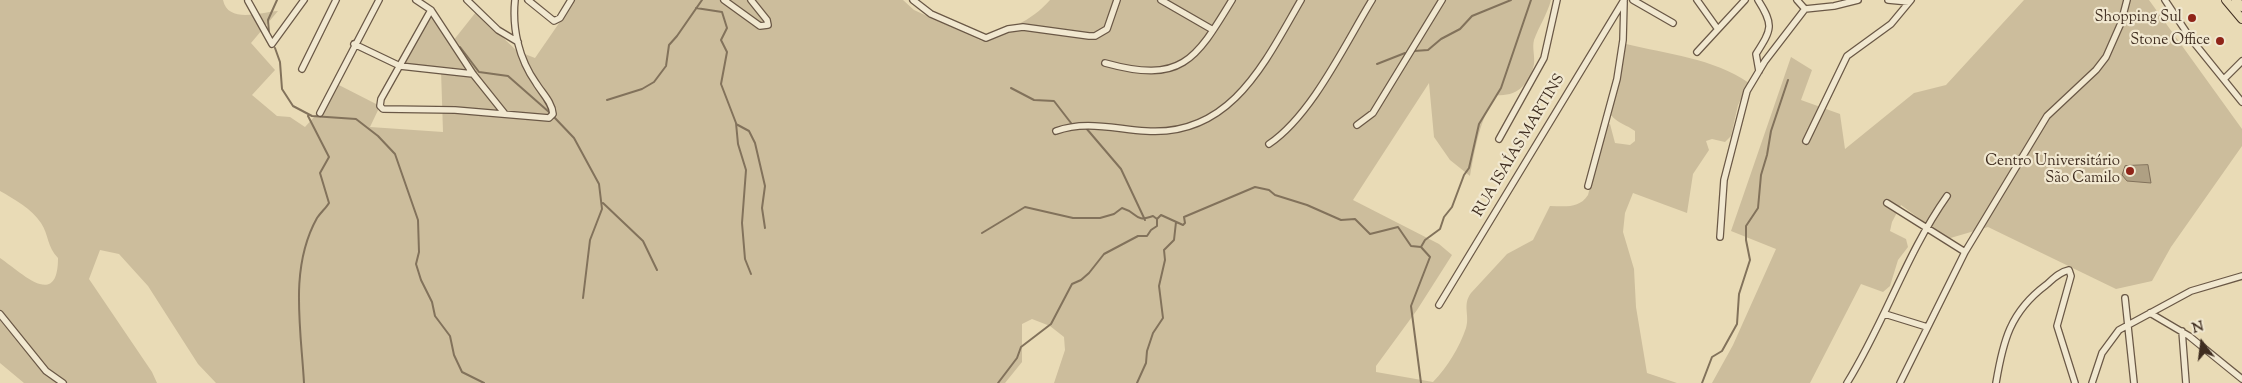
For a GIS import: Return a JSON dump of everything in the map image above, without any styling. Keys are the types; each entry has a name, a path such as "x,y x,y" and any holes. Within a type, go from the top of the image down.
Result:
{"highway":[{"path":"2226,0 2242,19"},
{"path":"2236,0 2242,7"}],"street":[{"path":"248,1 270,43 275,43 304,0"},
{"path":"302,69 336,0"},
{"path":"320,113 378,0"},
{"path":"416,0 431,10 473,74 505,114"},
{"path":"467,0 498,30 518,42"},
{"path":"431,10 381,99 380,106 383,108 455,110 545,119 553,116 551,106 528,71 518,42 514,19 515,0"},
{"path":"528,0 554,21 560,18 572,0"},
{"path":"724,0 760,26 768,25 767,20 751,0"},
{"path":"913,0 932,14 962,25 979,36 986,38 1008,29 1023,27 1095,36 1107,29 1117,0"},
{"path":"1161,0 1213,30"},
{"path":"1105,62 1139,70 1159,70 1174,67 1188,60 1201,49 1232,0"},
{"path":"1056,132 1082,124 1149,131 1167,130 1208,118 1242,94 1259,73 1301,0"},
{"path":"1269,144 1292,125 1310,102 1372,0"},
{"path":"1357,125 1373,113 1442,0"},
{"path":"1499,139 1544,58 1557,0"},
{"path":"1588,186 1617,79 1623,40 1624,0"},
{"name":"RUA ISAÍAS MARTINS","path":"1439,305 1624,0"},
{"path":"1633,0 1673,23"},
{"path":"1697,0 1718,28"},
{"path":"1697,52 1745,0"},
{"path":"1758,0 1769,17 1770,24 1768,36 1756,54 1759,71"},
{"path":"1796,0 1805,8 1834,6 1858,0"},
{"path":"1888,0 1910,1"},
{"path":"1900,383 1965,252 2047,116 2096,70 2106,57 2121,23 2126,0"},
{"path":"2165,0 2191,39 2242,102"},
{"path":"1806,141 1847,56 1891,24 1910,1"},
{"path":"1720,237 1724,180 1743,102 1759,71 1805,8"},
{"path":"354,44 400,66 473,74"},
{"path":"2224,79 2242,61"},
{"path":"1846,383 1885,314 1926,226 1947,196"},
{"path":"1888,202 1965,252"},
{"path":"1996,383 2001,356 2010,326 2018,312 2040,289 2060,273 2069,270 2071,276 2057,326 2074,383"},
{"path":"2092,383 2107,344 2127,324 2191,291 2242,276"},
{"path":"2125,298 2134,383"},
{"path":"2150,313 2182,332 2242,379"},
{"path":"0,314 46,371 63,383"},
{"path":"1885,314 1927,327"},
{"path":"2182,332 2186,383"}],"shaded area":[{"path":"0,0 223,0 231,12 238,14 246,15 278,11 251,43 275,70 252,95 277,116 290,117 305,127 315,116 333,82 380,106 370,127 443,132 441,70 404,66 431,14 453,41 476,12 517,51 535,58 575,0 903,0 914,10 982,41 1027,20 1050,0 1551,0 1534,40 1534,64 1529,78 1516,91 1510,94 1496,95 1490,104 1476,144 1470,176 1450,160 1434,137 1429,83 1353,200 1439,244 1452,255 1417,310 1376,366 1376,372 1433,382 1444,370 1466,328 1467,302 1471,293 1507,254 1533,240 1550,206 1576,205 1588,195 1606,125 1610,124 1615,143 1630,145 1635,141 1635,131 1611,115 1626,44 1705,62 1749,83 1738,105 1731,136 1725,142 1712,139 1706,141 1709,150 1693,174 1687,213 1633,193 1625,213 1623,232 1634,269 1636,307 1647,373 1677,383 1054,383 1065,350 1064,337 1050,326 1032,319 1022,324 1022,362 1005,383 216,383 198,364 148,286 119,254 100,250 89,279 152,372 157,383 24,383 0,363 0,258 28,278 45,285 52,282 56,274 58,258 52,250 44,227 33,213 0,191"},
{"path":"2024,0 2149,0 2242,129 2242,146 2171,247 2152,281 2116,289 1988,227 1947,239 1901,205 1892,222 1890,231 1906,239 1908,247 1898,260 1890,286 1883,292 1861,284 1810,383 1712,383 1733,345 1776,249 1731,231 1791,57 1812,70 1801,100 1840,114 1845,149 1914,93 1946,85"},
{"path":"2148,165 2151,183 2127,181 2122,175 2125,166"}],"waterway":[{"path":"269,33 268,20 277,0"},
{"path":"607,100 642,89 654,82 666,66 669,45 702,0"},
{"path":"1414,51 1428,50 1441,39 1460,29 1472,16 1511,0"},
{"path":"1421,247 1425,240 1440,229 1444,217 1452,207 1464,175 1469,168 1479,124 1501,88 1531,0"},
{"path":"696,8 722,12 727,28 721,40 727,52 721,84 736,123 738,144 746,170 742,223 745,259 751,274"},
{"path":"460,47 479,72 508,76 549,112"},
{"path":"275,48 280,62 282,89 293,106 312,116 356,119 378,136 395,154 418,220 419,252 416,264 421,280 432,302 435,316 450,336 454,355 462,372 484,383"},
{"path":"1377,64 1405,53"},
{"path":"1702,383 1712,357 1722,351 1737,324 1739,294 1750,260 1746,240 1746,226 1758,208 1761,175 1771,131 1788,80"},
{"path":"1011,88 1034,100 1054,101 1071,123"},
{"path":"304,383 299,320 300,278 308,237 317,218 329,203 320,173 329,157 308,116"},
{"path":"554,117 574,138 599,184 602,209 590,240 583,298"},
{"path":"736,124 749,131 755,143 765,186 762,208 765,228"},
{"path":"1086,128 1121,169 1145,220"},
{"path":"1157,219 1161,215 1183,225 1185,223 1184,217 1255,187 1269,190 1275,195 1307,205 1341,220 1355,219 1370,234 1398,227 1411,246 1421,247 1430,257 1411,306 1421,383"},
{"path":"603,203 643,241 657,270"},
{"path":"982,233 1025,207 1073,218 1100,218 1114,214 1122,208 1139,218 1153,216 1157,219"},
{"path":"998,383 1017,358 1021,347 1051,324 1072,284 1081,280 1089,273 1104,254 1138,236 1147,236 1157,226 1157,219"},
{"path":"1137,383 1146,363 1147,351 1153,333 1163,318 1159,286 1165,260 1164,250 1174,240 1176,222"}],"place":[{"name":"Shopping Sul","path":"2192,18"},
{"name":"Stone Office","path":"2220,41"},
{"name":"Centro Universitário São Camilo","path":"2130,171"}]}
